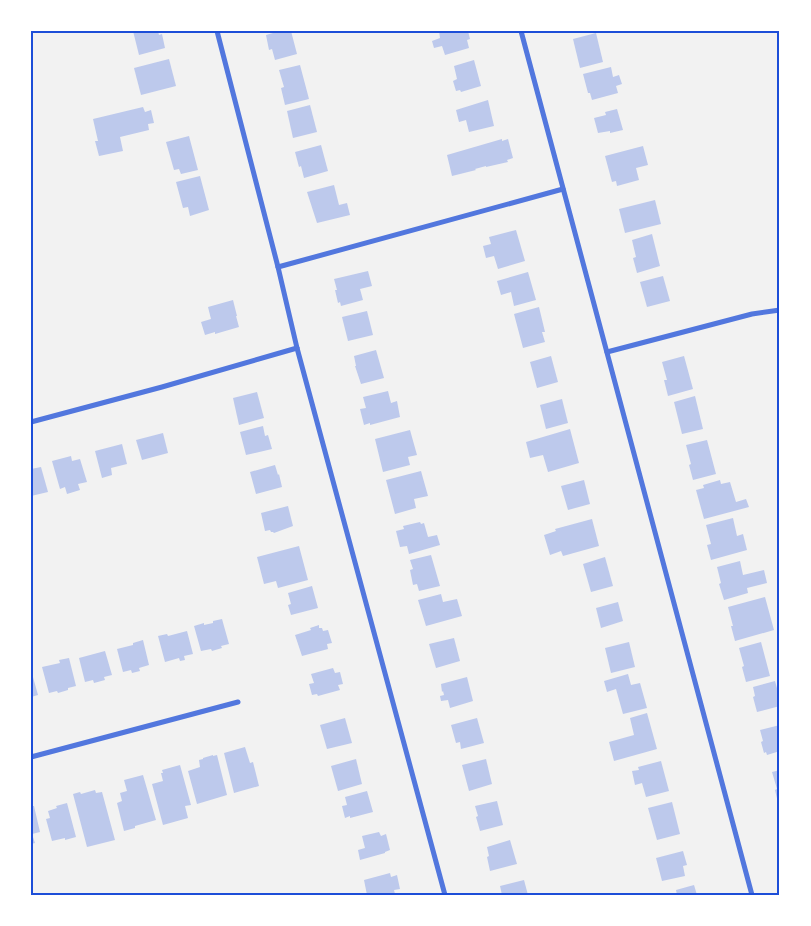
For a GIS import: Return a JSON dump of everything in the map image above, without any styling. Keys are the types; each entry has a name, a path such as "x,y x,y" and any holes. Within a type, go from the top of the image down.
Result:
{"street":[{"path":"217,31 297,348 445,895"},
{"path":"521,31 752,895"},
{"path":"278,267 563,189"},
{"path":"607,352 752,314 780,310"},
{"path":"31,422 297,348"},
{"path":"31,757 238,702"}],"building":[{"path":"133,31 158,31 159,35 162,34 165,48 139,55"},
{"path":"280,31 291,31 297,54 275,60 272,49 269,50 266,35"},
{"path":"439,31 468,31 470,39 467,40 469,48 445,55 442,46 434,48 432,41 440,38"},
{"path":"596,33 603,62 580,68 573,39"},
{"path":"169,59 176,86 141,95 134,68"},
{"path":"474,60 481,86 461,92 460,90 456,91 453,81 457,79 454,66"},
{"path":"300,65 309,99 285,105 281,88 284,87 279,70"},
{"path":"611,67 613,77 619,75 622,84 616,86 618,93 592,100 583,74"},
{"path":"488,100 494,126 469,132 466,120 459,122 456,110"},
{"path":"310,105 317,132 293,138 287,111"},
{"path":"143,107 145,112 151,110 154,123 148,124 149,130 120,137 123,151 99,156 95,141 98,141 93,119"},
{"path":"617,109 623,130 598,133 594,118 606,115 605,112"},
{"path":"189,136 198,170 181,174 179,169 174,170 166,142"},
{"path":"502,139 502,141 508,139 513,158 507,160 508,162 452,176 447,155"},
{"path":"321,145 328,171 304,178 295,152"},
{"path":"643,146 648,165 636,168 639,180 617,186 616,181 612,182 605,156"},
{"path":"200,176 209,210 190,216 188,207 183,208 176,182"},
{"path":"334,185 339,205 347,203 350,215 317,223 307,192"},
{"path":"655,200 661,224 625,233 619,209"},
{"path":"516,230 525,261 498,269 494,256 486,258 483,246 491,244 489,237"},
{"path":"652,234 660,266 637,273 633,258 636,257 632,240"},
{"path":"368,271 372,286 360,289 363,300 341,306 340,302 338,303 334,279"},
{"path":"528,272 536,300 514,306 511,292 501,295 497,281"},
{"path":"663,276 670,301 647,307 640,282"},
{"path":"233,300 239,327 205,335 201,322 211,319 208,307"},
{"path":"539,307 545,332 542,332 545,342 523,348 514,314"},
{"path":"367,311 373,335 348,341 342,317"},
{"path":"376,350 384,378 361,384 354,356"},
{"path":"551,356 558,382 537,388 530,362"},
{"path":"684,356 693,389 668,396 664,380 667,380 662,362"},
{"path":"388,391 391,403 397,401 400,417 364,425 360,409 366,408 363,397"},
{"path":"257,392 264,418 239,425 233,398"},
{"path":"695,396 703,429 682,434 674,402"},
{"path":"562,399 568,423 546,429 540,405"},
{"path":"263,426 265,436 268,435 272,449 246,455 240,432"},
{"path":"570,429 579,463 548,472 543,455 530,458 526,442"},
{"path":"410,430 417,455 408,457 410,465 383,472 375,439"},
{"path":"163,433 168,453 142,460 136,440"},
{"path":"707,440 716,474 693,480 686,445"},
{"path":"122,444 127,464 111,468 112,475 102,478 95,451"},
{"path":"71,456 72,461 80,459 87,482 78,484 80,490 67,494 65,487 60,489 52,461"},
{"path":"275,465 282,487 256,494 250,472"},
{"path":"41,467 48,492 31,496 31,469"},
{"path":"421,471 428,496 414,499 416,508 395,514 386,480"},
{"path":"584,480 590,504 568,510 561,486"},
{"path":"720,480 721,484 730,482 736,502 746,499 749,507 704,519 696,490 704,488 703,485"},
{"path":"288,506 293,526 274,533 270,530 265,531 261,513"},
{"path":"733,518 737,536 743,534 747,550 711,560 707,545 711,544 706,525"},
{"path":"592,519 599,546 563,556 561,551 550,555 544,535 556,531 555,529"},
{"path":"420,522 421,524 424,523 428,537 437,535 440,545 409,554 407,546 400,547 396,531 404,529 403,526"},
{"path":"299,546 308,580 278,588 276,581 264,584 257,557"},
{"path":"431,555 440,586 419,591 417,584 413,585 410,570 413,569 410,560"},
{"path":"605,557 613,586 591,592 583,564"},
{"path":"740,561 743,575 764,570 767,583 747,588 748,593 724,600 719,584 721,583 717,567"},
{"path":"312,586 318,608 291,615 288,605 291,604 288,593"},
{"path":"441,594 443,602 457,599 462,616 426,626 418,600"},
{"path":"765,597 774,630 735,641 728,607"},
{"path":"618,602 623,621 601,628 596,608"},
{"path":"222,619 229,644 212,651 211,649 201,651 194,626 213,623 213,621"},
{"path":"319,625 319,628 322,628 323,631 328,630 332,643 327,644 328,649 302,656 295,635 311,630 310,628"},
{"path":"187,631 193,654 184,656 185,660 180,661 179,658 165,662 158,636 167,634 168,636"},
{"path":"454,638 460,661 436,668 429,644"},
{"path":"143,640 149,665 139,668 140,671 132,673 131,670 123,672 117,649"},
{"path":"629,642 635,667 611,673 605,648"},
{"path":"761,642 770,676 746,682 739,648"},
{"path":"105,651 112,675 104,677 105,680 94,683 93,680 85,682 79,658"},
{"path":"69,658 76,686 58,693 57,691 49,693 42,667 60,663 59,660"},
{"path":"333,668 335,673 340,672 343,684 338,685 340,690 318,696 317,694 312,695 309,684 314,683 311,674"},
{"path":"31,670 38,695 31,697"},
{"path":"628,674 631,685 640,683 647,708 623,714 616,689 607,692 604,681"},
{"path":"467,677 473,701 450,708 448,700 441,701 440,696 444,695 441,684"},
{"path":"775,681 780,706 757,712 753,697 755,696 753,687"},
{"path":"647,713 657,749 614,761 609,742 634,735 630,718"},
{"path":"345,718 352,743 327,749 320,725"},
{"path":"477,718 484,743 461,749 460,742 456,743 451,725"},
{"path":"780,725 780,751 767,755 766,752 764,753 760,730"},
{"path":"245,747 250,763 253,762 259,786 234,793 224,753"},
{"path":"217,755 227,795 197,804 188,771 200,767 199,760"},
{"path":"356,759 362,784 338,791 331,766"},
{"path":"486,759 492,784 469,791 462,765"},
{"path":"661,761 669,791 646,797 642,783 635,785 632,771 639,770 638,767"},
{"path":"180,765 191,805 185,806 188,818 163,825 152,784 163,781 162,770"},
{"path":"780,770 779,807 775,790 777,789 772,772"},
{"path":"143,775 156,820 124,831 117,803 122,801 120,793 127,791 124,780"},
{"path":"95,790 96,793 102,792 115,840 87,847 73,794"},
{"path":"367,791 373,812 345,818 342,806 347,805 345,797"},
{"path":"497,801 503,825 480,831 475,806"},
{"path":"672,802 680,834 657,840 648,808"},
{"path":"67,803 76,837 52,841 46,819 50,818 48,811 57,808 56,806"},
{"path":"31,806 34,806 40,832 32,834 35,843 31,844"},
{"path":"379,832 381,836 386,834 390,850 360,860 358,850 365,848 362,836"},
{"path":"510,840 517,864 490,871 487,847"},
{"path":"683,851 687,865 683,866 685,876 662,881 656,858"},
{"path":"390,873 391,877 397,875 400,889 394,890 395,894 367,895 364,880"},
{"path":"524,880 528,895 502,895 500,886"},
{"path":"694,885 697,895 677,895 676,890"}]}
